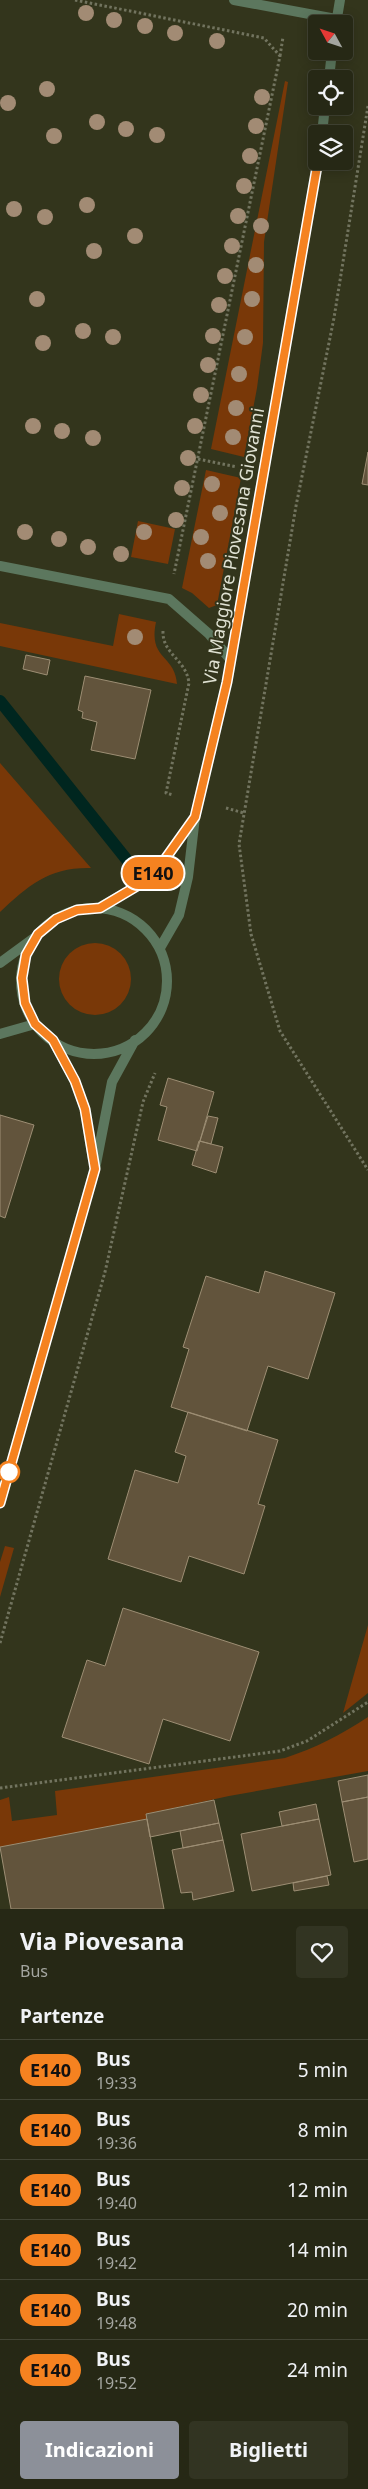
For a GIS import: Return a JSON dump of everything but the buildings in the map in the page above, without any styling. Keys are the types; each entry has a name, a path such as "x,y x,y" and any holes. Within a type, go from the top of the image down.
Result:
{"street":[{"path":"234,0 308,16"},
{"path":"337,15 340,0"},
{"name":"Via Maggiore Piovesana Giovanni","path":"160,948 179,914 188,877 195,817 230,659 316,170"},
{"path":"0,566 169,599 209,634 230,659"},
{"name":"Via Maggiore Piovesana Giovanni","path":"100,908 137,886 158,869 195,817"},
{"path":"0,963 56,919 77,910 100,908 120,912 138,922 152,935 160,948 167,974 166,996 157,1017 143,1035 127,1046 107,1052 90,1053 70,1050 53,1040 35,1024 25,1003 22,978 26,955 38,934"},
{"path":"0,1034 35,1024"},
{"path":"53,1040 75,1081 85,1109 95,1169"},
{"path":"0,1503 95,1169 112,1082 135,1040"}],"path":[{"path":"75,0 264,38 280,56 172,584"},
{"path":"368,106 334,318 302,479 239,844 251,934 280,1031 368,1170"},
{"path":"198,459 243,468"},
{"path":"296,478 302,479"},
{"path":"164,624 163,640 165,646 184,666 190,683 166,793 176,796"},
{"path":"225,808 244,813"},
{"path":"0,1643 105,1272 143,1102 155,1073"},
{"path":"0,1788 280,1751 307,1741 368,1702"}],"shaded area":[{"path":"285,81 288,82 264,242 263,343 244,457 211,449"},
{"path":"206,470 241,478 217,605 209,608 192,593 182,588"},
{"path":"138,521 175,529 168,564 131,557"},
{"path":"119,614 156,622 156,644 172,667 177,684 0,646 0,623 113,646"},
{"path":"0,763 91,868 76,868 51,874 30,886 0,912"},
{"path":"95,943 115,949 125,959 131,979 125,999 115,1009 95,1015 75,1009 65,999 59,979 65,959 75,949"},
{"path":"5,1546 14,1548 0,1597 0,1562"},
{"path":"368,1625 368,1693 343,1713"},
{"path":"368,1717 368,1771 229,1796 146,1814 147,1819 0,1847 0,1800 9,1797 12,1821 57,1815 55,1791 285,1758 328,1740"}],"waterway":[{"path":"0,701 127,860"}],"bus line":[{"name":"E140","path":"0,1503 95,1169 85,1109 75,1081 53,1040 35,1024 25,1003 22,978 26,955 38,934 56,919 77,910 100,908 137,886 158,869 195,817 227,682 317,170"}]}
